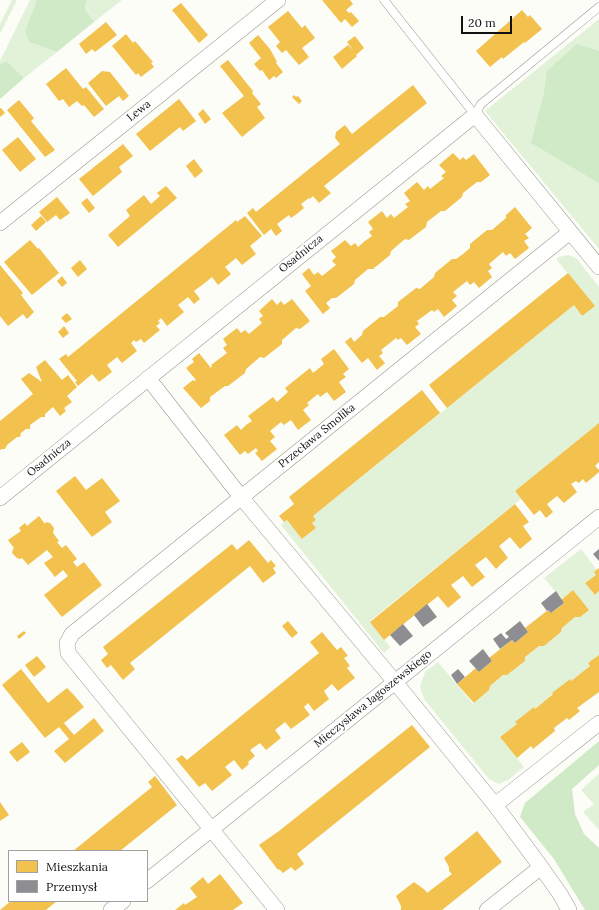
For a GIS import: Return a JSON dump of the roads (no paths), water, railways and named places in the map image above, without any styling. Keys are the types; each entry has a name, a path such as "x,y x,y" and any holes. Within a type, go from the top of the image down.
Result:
{"street":[{"name":"Lewa","path":"0,223 278,0"},
{"path":"475,114 599,267"},
{"name":"Osadnicza","path":"0,498 475,114"},
{"name":"Przecława Smolika","path":"211,829 68,653 66,643 72,634 570,232"},
{"path":"148,378 241,497 396,682 495,805 542,866 569,910"},
{"name":"Mieczysława Jagoszewskiego","path":"148,880 599,517"},
{"path":"495,805 599,723"},
{"path":"211,829 277,910"},
{"path":"487,910 542,866"},
{"path":"112,910 122,902"}],"lane":[{"path":"384,0 475,114"},
{"name":"Osadnicza","path":"475,114 481,104 599,7"}]}
